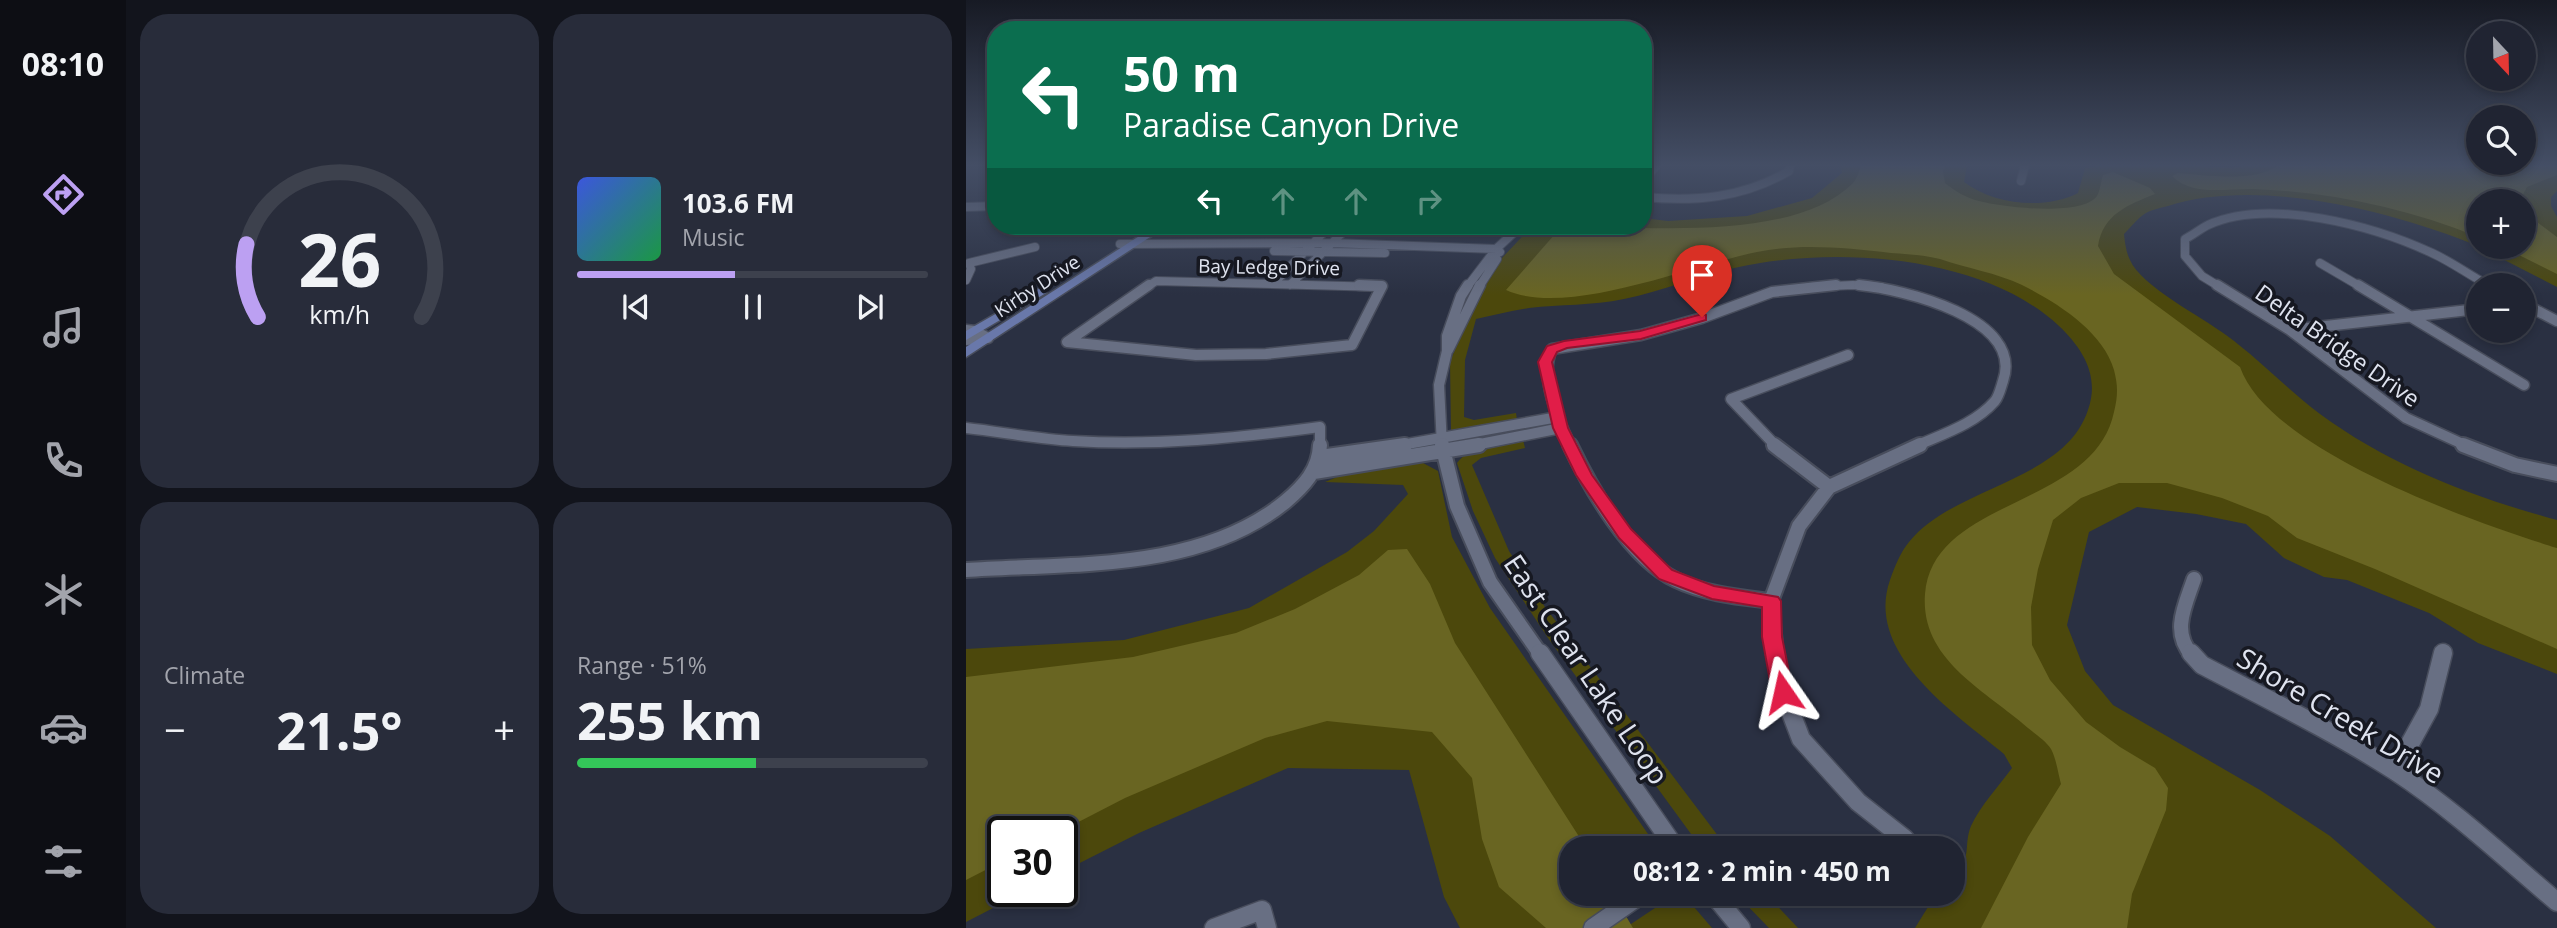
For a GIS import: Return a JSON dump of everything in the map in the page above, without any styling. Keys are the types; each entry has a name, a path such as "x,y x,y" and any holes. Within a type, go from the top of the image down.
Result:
{"main road":[{"name":"Kirby Drive","path":"966,353 1128,245 1136,235"},
{"name":"Kirby Drive","path":"968,334 1145,235"}],"street":[{"path":"2245,216 2305,218 2347,225 2391,237 2433,253 2467,273"},
{"name":"Delta Bridge Drive","path":"2245,216 2198,228 2185,239 2185,256 2202,276 2290,330 2406,418 2441,436 2515,465 2557,474"},
{"path":"1273,284 1322,235"},
{"path":"1290,285 1340,235"},
{"path":"1128,245 1323,252 1496,253 1513,235"},
{"name":"East Clear Lake Loop","path":"1518,235 1496,253 1461,296 1447,336 1447,351 1439,385 1442,445 1457,506 1490,582 1667,836"},
{"path":"1128,245 1332,243 1496,253"},
{"path":"966,281 971,269 967,262 1035,247"},
{"path":"2320,263 2524,385"},
{"path":"1156,281 1067,342 1196,355 1279,353 1352,345 1382,286"},
{"name":"Bay Ledge Drive","path":"1156,281 1382,286"},
{"path":"1772,601 1712,592 1665,575 1625,533 1584,475 1559,422 1545,362 1552,349 1641,335 1772,292 1818,286 1890,288 1918,295 1966,316 2001,345 2007,370 1997,399 1974,419 1829,487 1799,526 1772,601 1772,637 1783,692 1801,739 1858,802 1901,836"},
{"path":"2290,330 2466,310"},
{"path":"2536,310 2557,321"},
{"path":"968,334 988,338"},
{"path":"1829,487 1772,443 1731,399 1848,355"},
{"path":"1314,472 1559,422"},
{"path":"966,428 1069,441 1149,443 1239,437 1320,427 1320,457 1314,472 1293,496 1264,519 1201,547 1158,556 966,570"},
{"path":"1320,457 1442,445"},
{"name":"Shore Creek Drive","path":"2194,579 2179,625 2184,646 2202,665 2293,712 2395,771 2466,824 2557,902"},
{"path":"2395,771 2429,709 2443,652"},
{"path":"1593,928 1625,906"},
{"path":"1724,906 1741,925"},
{"path":"1214,928 1265,919"}],"shaded area":[{"path":"1775,208 2158,208 2145,213 2124,234 2130,260 2146,280 2226,335 2320,414 2347,433 2433,478 2494,501 2557,520 2557,674 2478,643 2429,613 2347,580 2324,577 2284,558 2246,524 2196,514 2137,507 2089,532 2067,625 2085,671 2113,705 2260,790 2330,836 2436,928 1915,928 1929,906 1965,906 1965,858 1971,826 2012,768 2004,754 1940,701 1919,680 1902,657 1890,633 1885,607 1890,580 1906,546 1929,523 1953,508 2033,469 2056,453 2075,434 2088,410 2091,398 2092,386 2087,364 2075,344 2059,326 2027,302 1991,284 1950,271 1907,262 1819,257 1777,261 1710,274 1639,296 1588,304 1529,308 1476,319 1465,360 1464,417 1474,420 1516,413 1517,420 1451,432 1450,361 1478,298 1502,258 1524,235 1652,235 1652,219 1668,221 1747,216"},
{"path":"1811,208 2124,208 2105,226 2098,246 2114,274 2240,367 2259,398 2290,427 2332,455 2379,480 2477,521 2557,548 2557,649 2375,569 2297,538 2268,516 2222,498 2167,483 2119,483 2081,498 2053,520 2038,569 2031,607 2032,645 2050,680 2086,722 2155,768 2168,788 2166,810 2132,894 2127,928 1981,928 2028,837 2061,784 2054,757 2046,743 1975,686 1944,655 1933,637 1926,617 1925,594 1935,562 1955,538 1983,519 2048,486 2077,467 2100,443 2114,412 2117,391 2114,370 2100,343 2089,330 2063,309 2012,281 1934,258 1858,249 1774,249 1630,286 1562,298 1532,297 1506,290 1554,235 1652,235 1652,228 1714,227 1755,223"},
{"path":"2357,208 2466,208 2466,241 2444,233"},
{"path":"2389,208 2466,208 2466,233 2451,227"},
{"path":"2536,208 2552,208 2557,217 2557,287 2536,276 2536,273 2530,273 2502,259 2536,259"},
{"path":"2536,221 2557,237 2557,274 2527,259 2536,259"},
{"path":"1523,440 1525,448 1481,458 1472,465 1509,551 1545,607 1718,836 1693,836 1548,638 1495,558 1473,511 1457,463 1478,448"},
{"path":"1423,463 1438,471 1452,537 1490,608 1649,836 1559,836 1559,906 1606,906 1572,928 1460,928 1444,897 1409,770 1288,768 1139,833 1078,864 1078,816 987,816 987,907 995,907 966,922 966,649 1124,640 1249,608 1347,552 1374,531 1408,494 1403,485 1325,482 1342,475"},
{"path":"1407,549 1430,584 1455,643 1579,836 1559,836 1559,906 1620,906 1633,928 1546,928 1499,887 1482,839 1472,778 1432,732 1327,721 1265,738 1125,798 1078,822 1078,816 987,816 987,869 966,880 966,677 1133,657 1236,633 1295,609 1359,575 1388,550"},
{"path":"1658,906 1688,906 1694,907 1712,928 1625,928"},
{"path":"1748,906 1777,906 1798,928 1769,928"}],"route":[{"path":"1702,317 1641,335 1564,345 1552,349 1545,362 1561,428 1584,475 1625,533 1665,575 1712,592 1772,601 1772,637 1783,692"}]}
